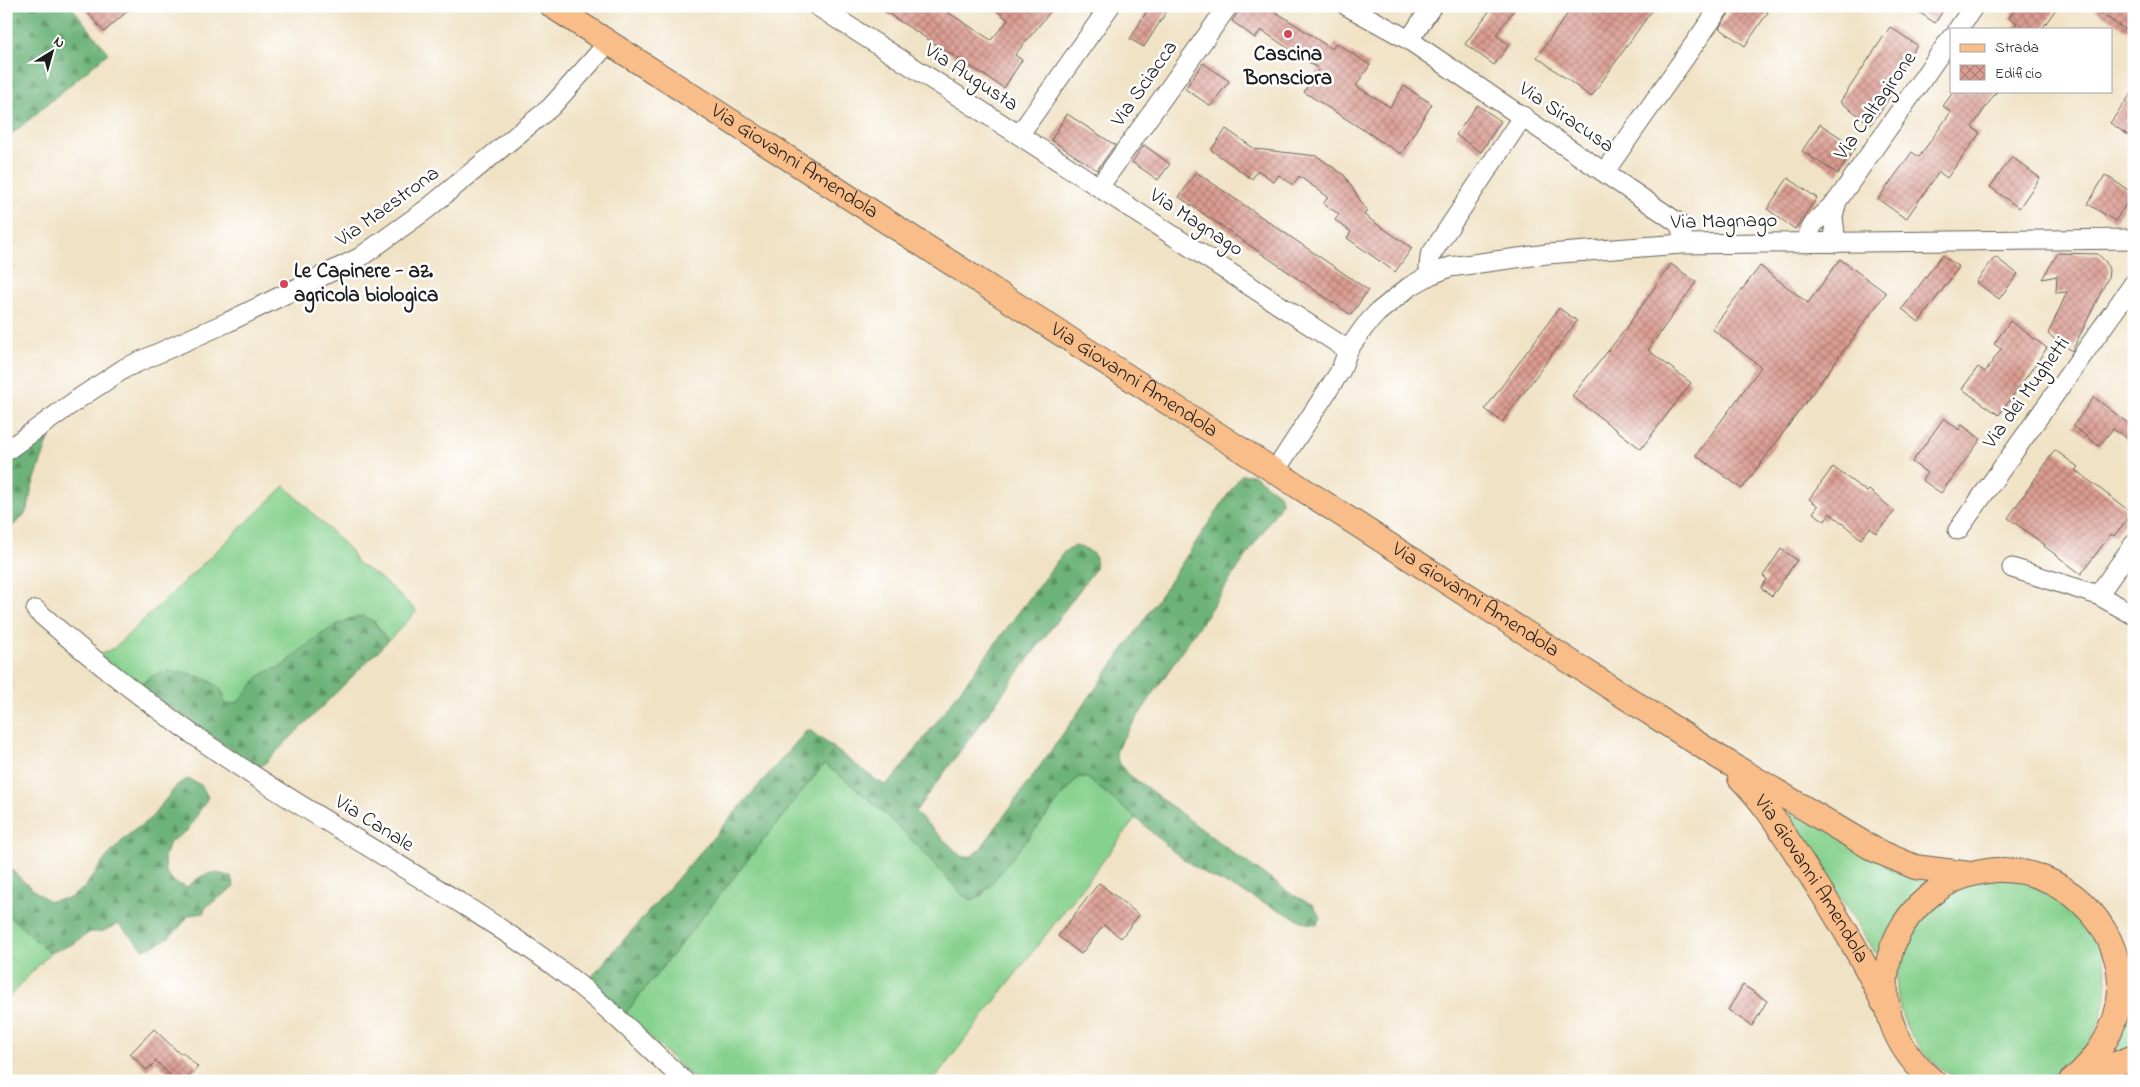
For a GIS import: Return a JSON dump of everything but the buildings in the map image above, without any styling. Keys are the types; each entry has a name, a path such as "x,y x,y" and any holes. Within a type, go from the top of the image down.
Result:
{"main road":[{"name":"Via Giovanni Amendola","path":"552,6 1717,756 1875,850 1916,867 1970,874"},
{"name":"Via Giovanni Amendola","path":"1717,756 1752,790 1782,831 1858,950 1888,1012 1895,1033 1921,1077"},
{"name":"Via Giovanni Amendola","path":"1888,1012 1886,977 1888,960 1902,927 1924,900 1954,880 1986,871 2018,871 2049,880 2067,890 2084,904 2098,920 2126,979 2108,1036 2099,1053 2072,1080"},
{"name":"Via Giovanni Amendola","path":"2072,1080 2134,1057"}],"street":[{"name":"Via Augusta","path":"817,6 1019,135 1110,6"},
{"name":"Via Sciacca","path":"1099,187 1228,6"},
{"name":"Via Siracusa","path":"1347,6 1409,40 1678,222 1682,229 1682,244"},
{"path":"1409,40 1432,6"},
{"path":"1605,171 1721,6"},
{"path":"1959,28 1974,6"},
{"name":"Via Caltagirone","path":"1807,243 1810,228 1837,200 1950,39"},
{"name":"Via Maestrona","path":"6,451 125,368 355,260 427,209 551,107 609,42"},
{"path":"1430,275 1428,267 1430,256 1523,116"},
{"name":"Via Magnago","path":"1019,135 1348,350"},
{"name":"Via Caltagirone","path":"1836,243 1833,217 1837,200"},
{"name":"Via Magnago","path":"1275,471 1341,370 1348,350 1377,313 1410,287 1430,275 1450,267 1547,254 1682,244 2134,239"},
{"name":"Via dei Mughetti","path":"1958,530 2134,283"},
{"path":"2098,596 2134,544"},
{"path":"2012,568 2098,596 2134,615"},
{"name":"Via Canale","path":"36,610 89,657 229,759 472,911 561,971 603,1006 684,1081"}],"green space":[{"path":"6,6 71,6 108,53 6,139"},
{"path":"54,425 31,490 25,514 6,533 6,458"},
{"path":"1241,475 1254,475 1279,494 1282,503 1122,740 1116,754 1127,773 1236,855 1293,895 1313,905 1320,917 1317,924 1306,923 1205,874 1175,853 1086,777 1078,777 981,896 972,900 962,895 914,842 880,809 824,764 625,1014 587,982 808,729 885,785 895,777 1064,552 1075,546 1087,549 1096,557 1095,569 915,812 962,857 972,856 981,848 1131,639"},
{"path":"285,486 351,551 356,562 379,577 417,611 388,641 374,621 351,618 306,646 283,666 274,669 245,693 241,702 233,705 225,704 223,693 164,672 152,677 139,686 99,655 114,648"},
{"path":"362,616 373,621 388,641 259,769 139,686 162,672 177,671 195,675 212,682 223,693 225,704 236,703 260,676 284,665 303,648 327,631 353,618"},
{"path":"824,764 847,780 907,834 933,862 981,896 1078,777 1086,777 1136,818 933,1081 696,1081 625,1014"},
{"path":"188,779 201,785 208,797 188,830 170,842 164,856 165,871 175,883 187,887 202,876 218,873 231,877 234,887 206,907 203,913 189,915 169,936 158,944 143,949 118,924 101,932 90,932 73,944 50,953 6,913 6,865 32,889 49,901 70,898 84,888 106,858 128,835 151,818 178,784"},
{"path":"1785,810 1928,879 1879,954 1875,952 1827,876 1783,813"},
{"path":"2002,878 2022,880 2051,890 2069,902 2083,916 2099,943 2105,963 2107,983 2105,1003 2095,1032 2083,1050 2069,1064 2042,1080 2022,1086 2002,1088 1982,1086 1953,1076 1935,1064 1921,1050 1905,1023 1899,1003 1897,983 1899,963 1909,934 1921,916 1935,902 1962,886 1982,880"},
{"path":"6,913 50,953 6,1000"},
{"path":"2134,1007 2134,1048 2114,1053 2112,1051 2128,1010"}],"place":[{"name":"Cascina Bonsciora","path":"1288,34"},
{"name":"Le Capinere - az. agricola biologica","path":"284,284"}]}
